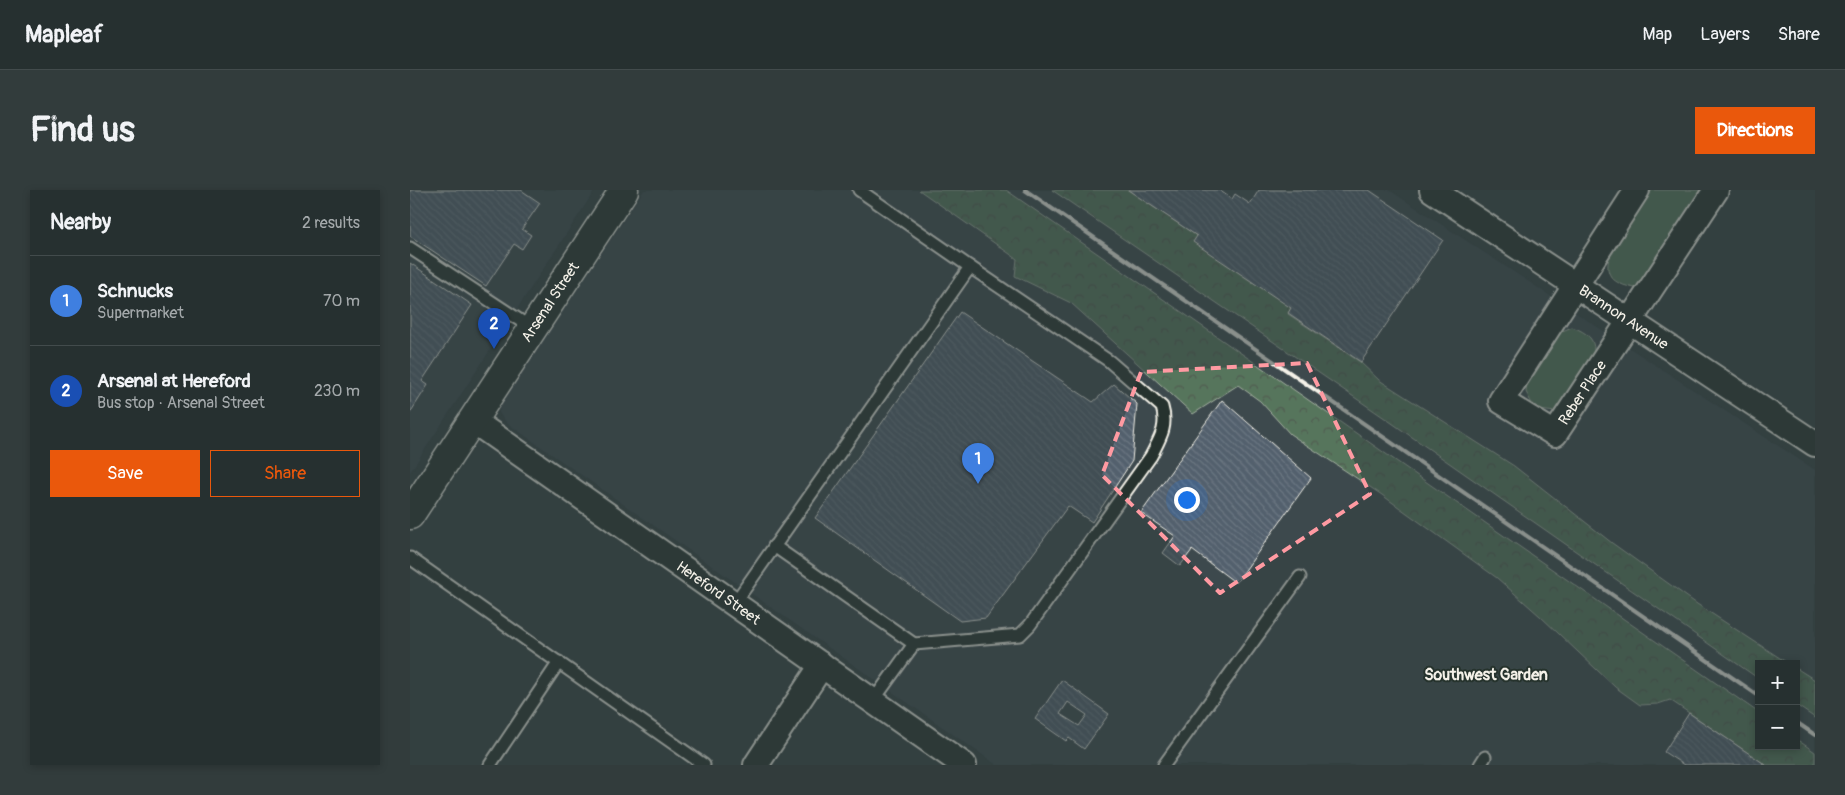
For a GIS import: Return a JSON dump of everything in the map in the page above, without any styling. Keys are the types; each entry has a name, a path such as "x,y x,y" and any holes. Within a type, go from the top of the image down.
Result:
{"main road":[{"name":"Arsenal Street","path":"410,515 617,195"}],"street":[{"name":"Brannon Avenue","path":"1432,190 1814,441"},
{"name":"Reber Place","path":"1637,190 1575,284 1502,401 1555,434 1716,190"},
{"name":"Hereford Street","path":"472,420 964,765"},
{"path":"756,765 822,665"}],"lane":[{"path":"774,546 914,644 1020,635 1030,625 1151,456 1163,434 1166,418 1162,407 1109,361 859,190"},
{"path":"410,248 532,328"},
{"path":"734,604 970,267"},
{"path":"410,558 704,765"},
{"path":"1164,765 1300,577"},
{"path":"873,701 914,644"},
{"path":"490,765 559,662"}],"highlighted area":[{"path":"1307,363 1370,494 1220,593 1102,475 1141,372"}],"shaded area":[{"path":"410,190 595,190 410,472"},
{"path":"644,190 1389,190 1815,470 1815,765 997,765 507,423 499,413 500,406"}],"green space":[{"path":"919,190 1006,190 1755,710 1755,750 1800,750 1800,742 1815,752 1815,765 1766,765 1670,700 1658,704 1640,705 1615,687 1497,578 1382,495 1290,434 1260,401 1238,385 1193,414 1071,303 1015,276 1017,259"},
{"path":"1052,190 1128,190 1197,236 1291,308 1288,314 1360,362 1379,380 1514,466 1612,543 1697,604 1783,660 1755,660 1755,676 1389,421"},
{"path":"1652,190 1704,190 1643,282 1635,288 1621,284 1611,277 1608,267 1609,260 1611,252"},
{"path":"1572,327 1589,337 1593,343 1593,358 1590,366 1567,403 1555,412 1540,410 1531,402 1526,392 1527,382 1560,332"},
{"path":"1800,671 1815,680 1815,718 1800,708"}],"building":[{"path":"410,190 521,190 540,203 522,229 531,235 522,249 514,244 486,286 410,236"},
{"path":"1128,190 1219,190 1232,199 1235,194 1250,204 1259,190 1369,190 1443,240 1361,362 1288,313 1291,308 1193,242 1197,236"},
{"path":"410,263 472,305 422,381 428,385 410,413"},
{"path":"960,312 1093,402 1114,384 1137,404 1132,461 1092,522 1068,506 986,618 960,621 815,518"},
{"path":"1222,400 1311,478 1236,583 1192,550 1180,566 1163,553 1175,536 1141,513"},
{"path":"1062,680 1109,714 1084,749 1069,738 1066,741 1035,719","holes":["1068,702 1087,715 1079,726 1060,714"]},
{"path":"1689,713 1766,765 1684,765 1664,752"}],"railway":[{"path":"1025,190 1755,693"},
{"path":"1800,725 1815,735"}],"place":[{"name":"Arsenal at Hereford","path":"494,349"},
{"name":"Schnucks","path":"978,484"}],"district":[{"name":"Southwest Garden","path":"1486,675"}]}
